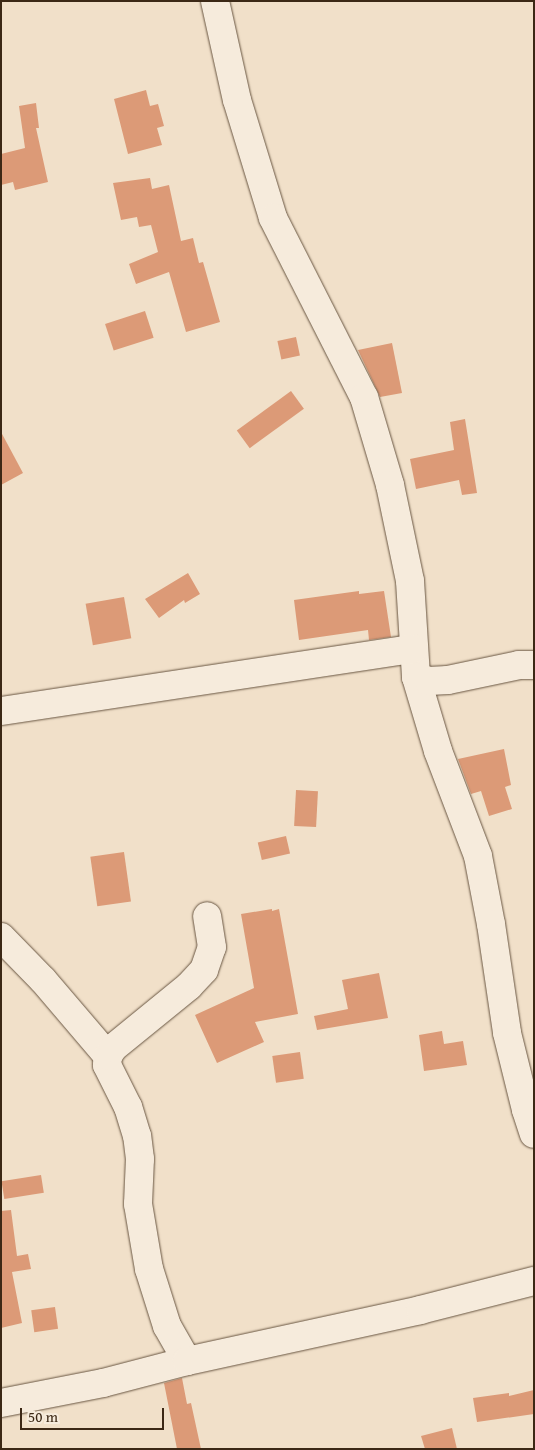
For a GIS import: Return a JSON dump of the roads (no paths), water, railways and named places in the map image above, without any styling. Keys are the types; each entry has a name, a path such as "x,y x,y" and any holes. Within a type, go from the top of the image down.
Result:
{"street":[{"path":"215,1 238,100 273,218 364,397 390,485 410,581 416,676 438,751 478,856 491,924 507,1033 526,1110 534,1134"},
{"path":"1,711 413,649"},
{"path":"416,676 429,681 448,680 519,665 534,665"},
{"path":"108,1056 113,1048 188,986 204,970 212,947 207,916"},
{"path":"1,937 43,980 108,1056 110,1073 128,1107 137,1136 140,1159 138,1204 149,1269 167,1326 186,1361"},
{"path":"1,1403 103,1383 186,1361 420,1310 534,1281"}]}
